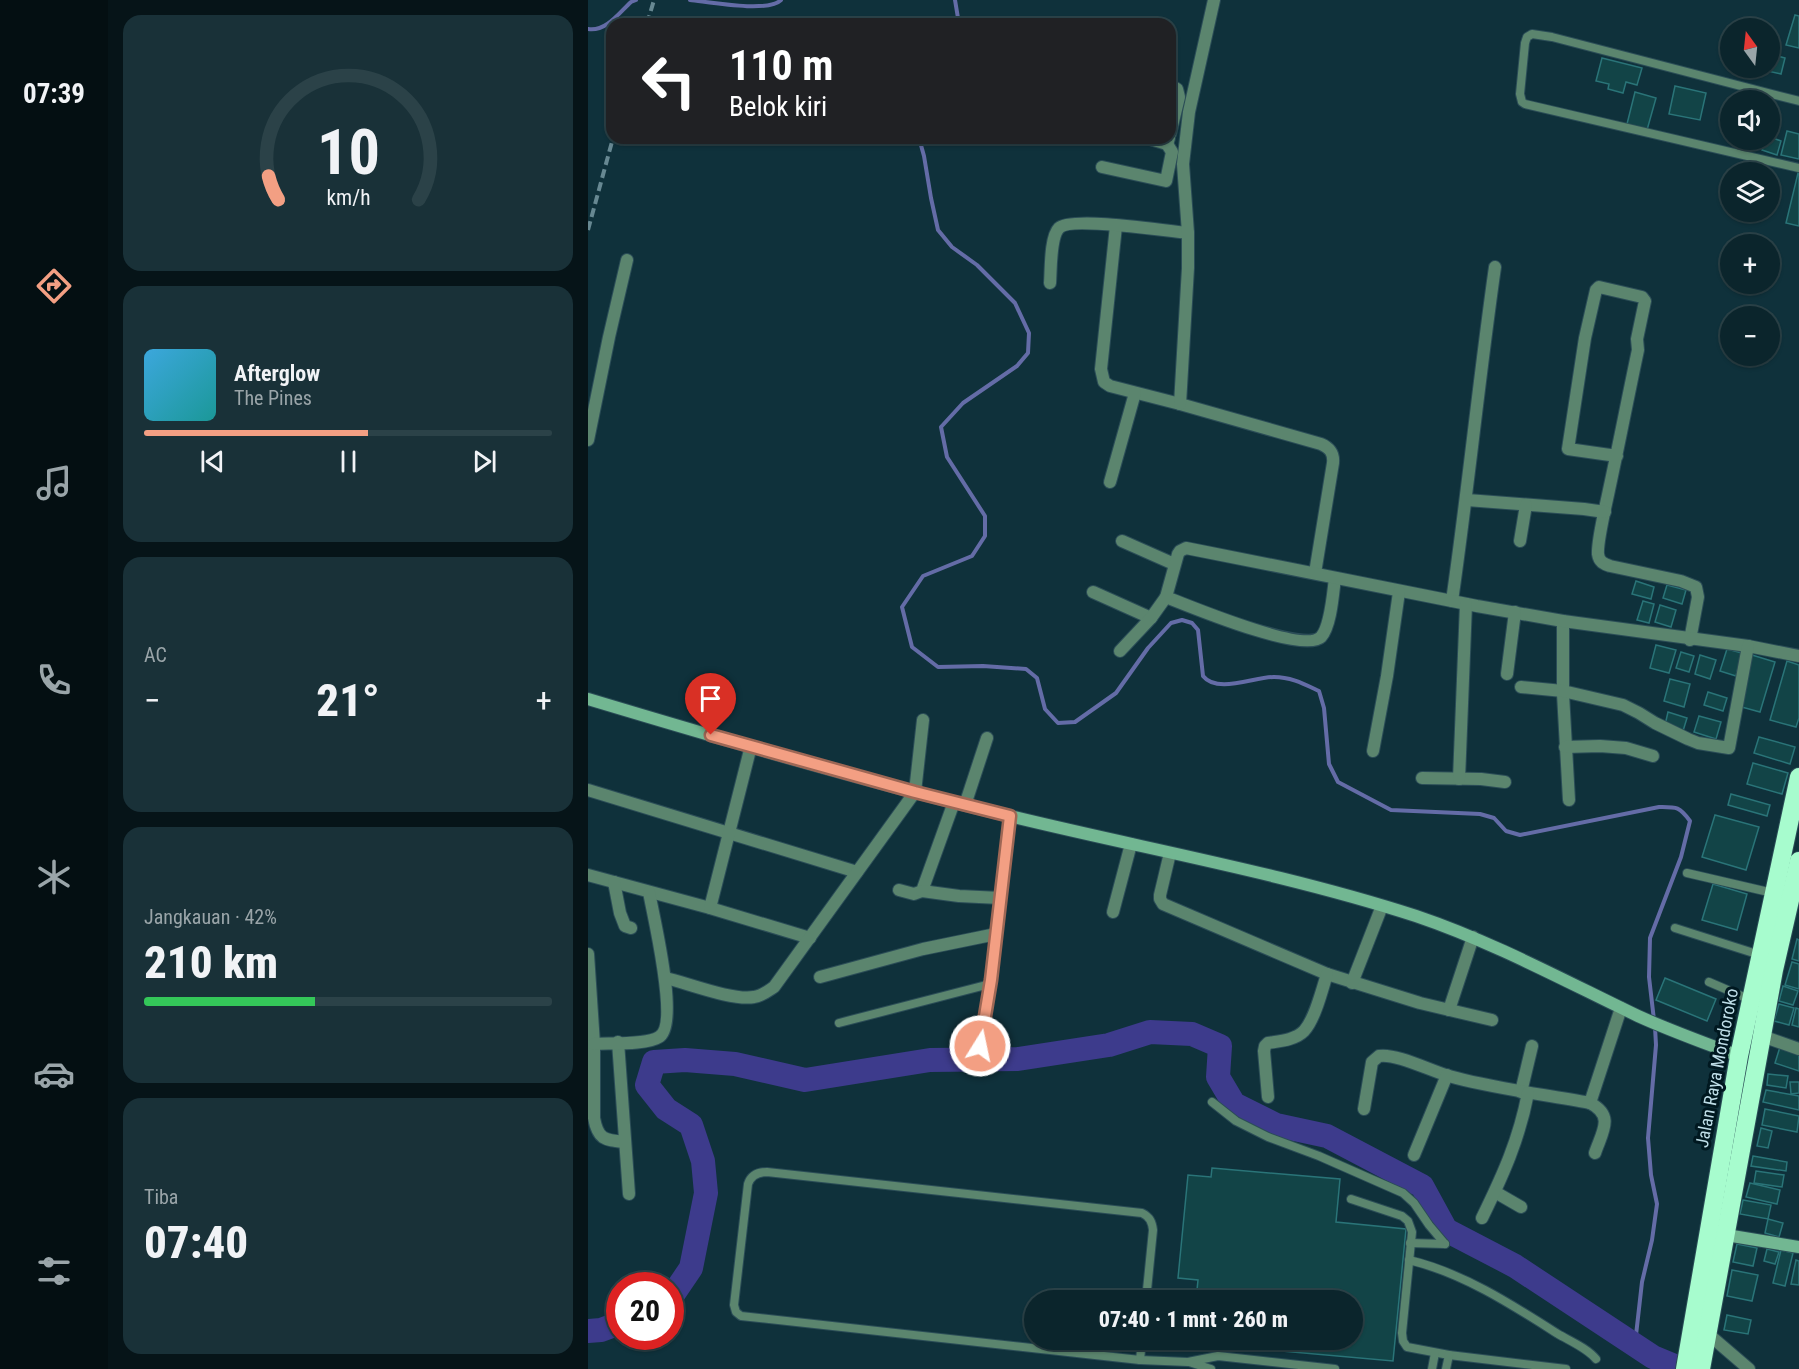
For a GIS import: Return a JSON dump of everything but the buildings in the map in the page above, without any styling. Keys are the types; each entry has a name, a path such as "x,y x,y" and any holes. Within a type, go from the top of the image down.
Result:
{"highway":[{"name":"Jalan Raya Mondoroko","path":"1698,1357 1739,1056 1799,777"},
{"name":"Jalan Raya Mondoroko","path":"1685,1369 1698,1357 1707,1333 1774,970 1799,861"}],"street":[{"path":"1180,404 1186,316 1188,233 1182,164 1189,112 1214,0"},
{"path":"1176,89 1178,92 1176,108 1189,112"},
{"path":"1176,134 1186,130"},
{"path":"1102,167 1166,181 1172,152 1170,144"},
{"path":"1050,283 1054,238 1060,227 1070,223 1188,233"},
{"path":"1116,226 1101,374 1106,385 1321,444 1329,449 1333,459 1315,573"},
{"path":"588,440 627,260"},
{"path":"1452,601 1467,500 1494,267"},
{"path":"1617,456 1568,449 1589,318 1596,290 1599,287 1642,297 1645,301 1637,339 1638,350 1617,456 1598,549 1599,557 1602,563 1610,566 1696,587 1698,597 1690,640"},
{"path":"1110,482 1135,393"},
{"path":"1467,500 1584,509 1605,513"},
{"path":"1520,541 1526,505"},
{"path":"1122,541 1174,564"},
{"path":"1120,651 1151,618 1166,597 1174,564 1180,551 1186,548 1466,604 1690,640 1748,646 1799,656"},
{"path":"1166,597 1219,618 1288,639 1313,641 1320,638 1326,628 1335,578"},
{"path":"1093,592 1151,618"},
{"path":"1373,751 1399,592"},
{"path":"1459,779 1466,604"},
{"path":"1507,674 1515,612"},
{"path":"1563,621 1563,691 1569,800"},
{"path":"1521,687 1563,691 1623,705 1688,739 1729,748 1748,646"},
{"path":"588,699 915,792 1287,879 1419,917 1541,968 1673,1031 1739,1056"},
{"path":"666,978 749,998 756,997 774,987 915,792 923,720"},
{"path":"922,891 987,738"},
{"path":"710,908 751,746"},
{"path":"1565,747 1626,748 1653,756"},
{"path":"1422,778 1481,779 1505,782"},
{"path":"588,790 857,872"},
{"path":"1113,912 1131,844"},
{"path":"1170,853 1160,895 1163,904 1352,983 1449,1011 1491,1020"},
{"path":"588,875 810,938"},
{"path":"614,882 622,920 625,926 630,928"},
{"path":"899,890 914,894 922,891 1000,898"},
{"path":"594,1044 650,1040 664,1033 666,978 649,892"},
{"path":"1352,983 1382,906"},
{"path":"820,977 923,949 996,934"},
{"path":"1449,1011 1473,938"},
{"path":"588,954 594,1044 594,1118 598,1134 609,1140 624,1142"},
{"path":"1268,1097 1265,1046 1303,1031 1313,1013 1327,974"},
{"path":"1590,1103 1621,1008"},
{"path":"1762,1036 1799,1049"},
{"path":"618,1042 629,1194"},
{"path":"1482,1218 1517,1139 1532,1046"},
{"path":"1364,1109 1372,1062 1379,1056 1389,1056 1447,1076 1590,1103 1601,1110 1605,1118 1595,1153"},
{"path":"1414,1155 1447,1076"},
{"path":"1495,1192 1521,1208"},
{"path":"1726,1235 1799,1246"},
{"path":"1707,1333 1749,1369"}],"lane":[{"path":"1799,101 1552,37 1532,34 1527,37 1525,43 1520,94 1525,104 1799,168"},
{"path":"980,1046 990,984 1010,816"},
{"path":"1687,873 1773,892"},
{"path":"1675,928 1761,955"},
{"path":"1709,982 1751,1000"},
{"path":"839,1023 990,984"},
{"path":"1212,1102 1236,1121 1268,1137 1373,1178 1409,1197 1445,1244 1410,1243"},
{"path":"1024,1347 741,1316 736,1312 734,1305 748,1184 753,1175 767,1172 1142,1213 1148,1216 1153,1230 1147,1290"},
{"path":"1351,1199 1406,1218 1410,1224 1412,1232 1402,1333 1407,1347 1449,1355 1566,1369"},
{"path":"1409,1260 1429,1265 1468,1281 1529,1316 1596,1359"},
{"path":"1049,1350 1140,1360 1188,1362 1218,1356 1335,1369"},
{"path":"1140,1360 1141,1350"},
{"path":"1432,1369 1435,1353"},
{"path":"1446,1369 1449,1355"},
{"path":"1188,1362 1211,1369"}],"waterway":[{"path":"615,18 636,0"},
{"path":"690,0 752,6 774,4 781,0"},
{"path":"955,0 958,18"},
{"path":"588,29 601,28 606,25"},
{"path":"921,144 938,230 952,247 977,265 1015,303 1029,333 1028,353 1017,366 963,403 941,427 947,457 985,516 985,536 972,556 923,576 902,607 912,647 938,667 983,666 1026,669 1037,678 1045,709 1058,723 1075,722 1116,693 1148,648 1171,623 1182,620 1192,623 1198,630 1203,676 1209,681 1226,684 1280,677 1297,681 1319,691 1324,708 1329,764 1338,782 1391,810 1480,814 1494,818 1506,831 1520,835 1659,807 1677,808 1690,821 1681,857 1650,938 1649,977 1654,1020"},
{"path":"1635,1344 1642,1282 1652,1240 1657,1204 1651,1175 1648,1138 1656,1045 1655,1027"},
{"path":"684,1278 691,1268 706,1193 703,1161 691,1125 666,1109 647,1085 654,1062 685,1060 735,1064 805,1080 930,1060 1018,1059 1109,1045 1150,1032 1192,1034 1220,1046 1218,1077 1234,1104 1276,1125 1327,1136 1422,1186 1446,1230 1515,1266 1653,1357 1682,1369"},
{"path":"588,1331 606,1328"}],"railway":[{"path":"649,18 654,0"},
{"path":"588,230 611,144"}],"route":[{"path":"711,735 1010,816 991,980 980,1046"}]}
